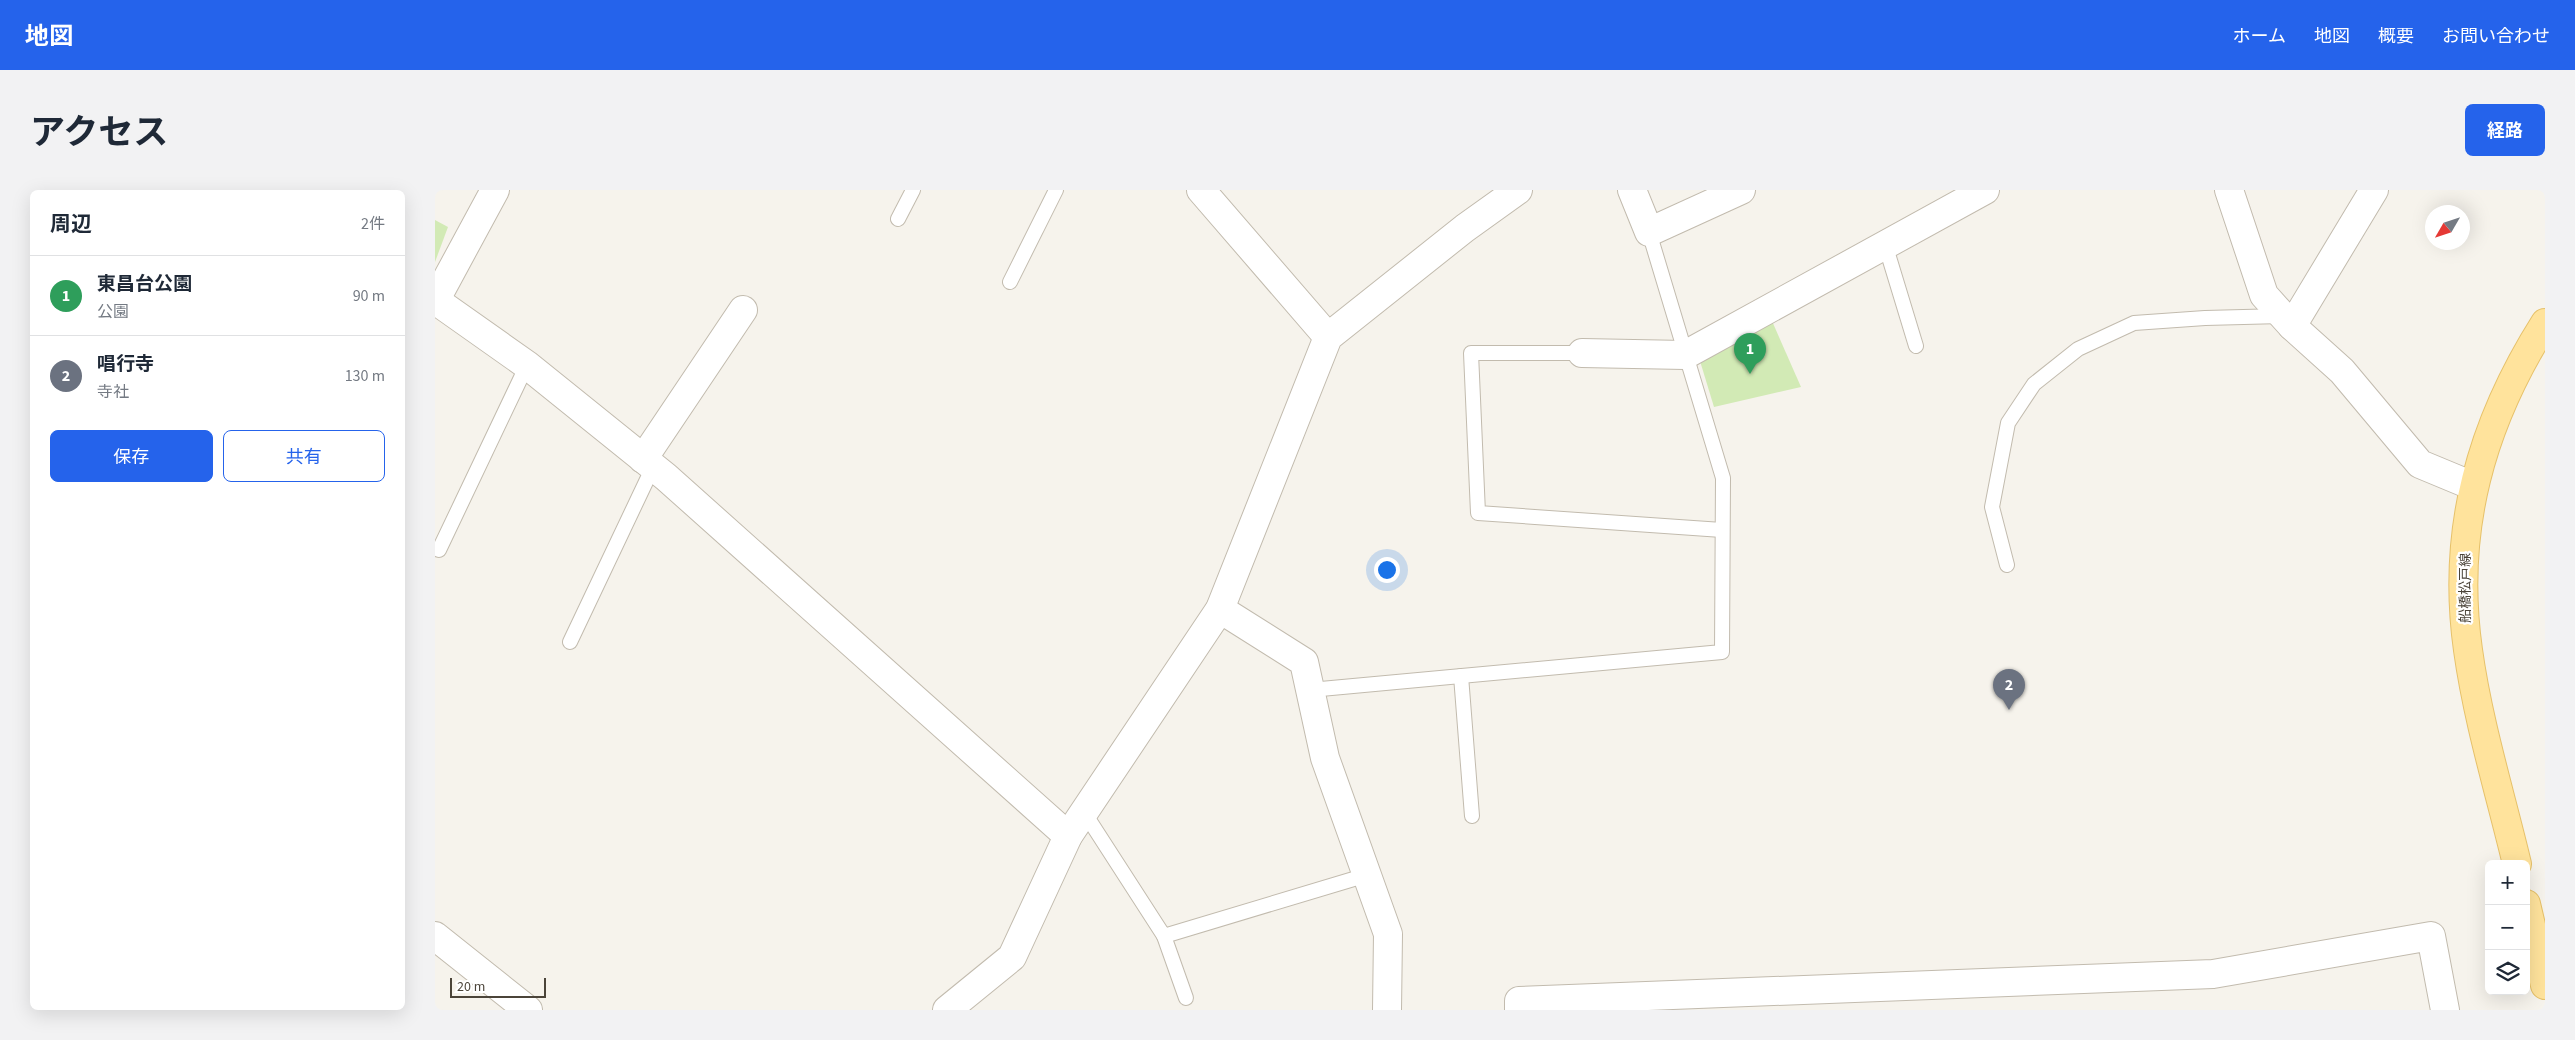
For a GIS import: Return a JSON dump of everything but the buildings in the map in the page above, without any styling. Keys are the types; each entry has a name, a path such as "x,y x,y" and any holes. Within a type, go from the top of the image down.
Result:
{"main road":[{"name":"船橋松戸線","path":"2516,860 2483,723 2468,650 2463,587 2473,486 2498,408 2528,350 2545,323"},
{"path":"2533,909 2545,985"}],"street":[{"path":"1201,190 1328,337"},
{"path":"947,1010 1012,957 1068,836 1221,609 1328,337 1465,228 1518,190"},
{"path":"1632,190 1649,232 1741,190"},
{"path":"1582,353 1685,355 1985,190"},
{"path":"2229,190 2264,295 2287,321 2342,371 2421,464 2473,486"},
{"path":"2287,321 2374,190"},
{"path":"489,192 435,301 527,365 648,463 1068,836"},
{"path":"648,463 743,310"},
{"path":"1221,609 1304,662 1325,758 1388,934 1387,1010"},
{"path":"435,936 527,1010"},
{"path":"1519,1010 1519,1001 2213,974 2431,936 2445,1010"}],"lane":[{"path":"897,219 913,190"},
{"path":"1010,282 1056,190"},
{"path":"1310,690 1722,652 1723,478 1649,232"},
{"path":"1885,244 1916,346"},
{"path":"2007,565 1992,507 2008,423 2034,384 2078,348 2134,323 2205,318 2287,321"},
{"path":"1582,353 1471,353 1478,513 1722,530"},
{"path":"439,550 527,365"},
{"path":"570,642 648,463"},
{"path":"1461,676 1472,816"},
{"path":"1084,812 1163,936 1186,998"},
{"path":"1163,936 1367,875"}],"green space":[{"path":"435,220 448,227 435,262"},
{"path":"1772,321 1801,387 1714,407 1700,361"}],"place":[{"name":"東昌台公園","path":"1750,374"},
{"name":"唱行寺","path":"2009,710"}]}
